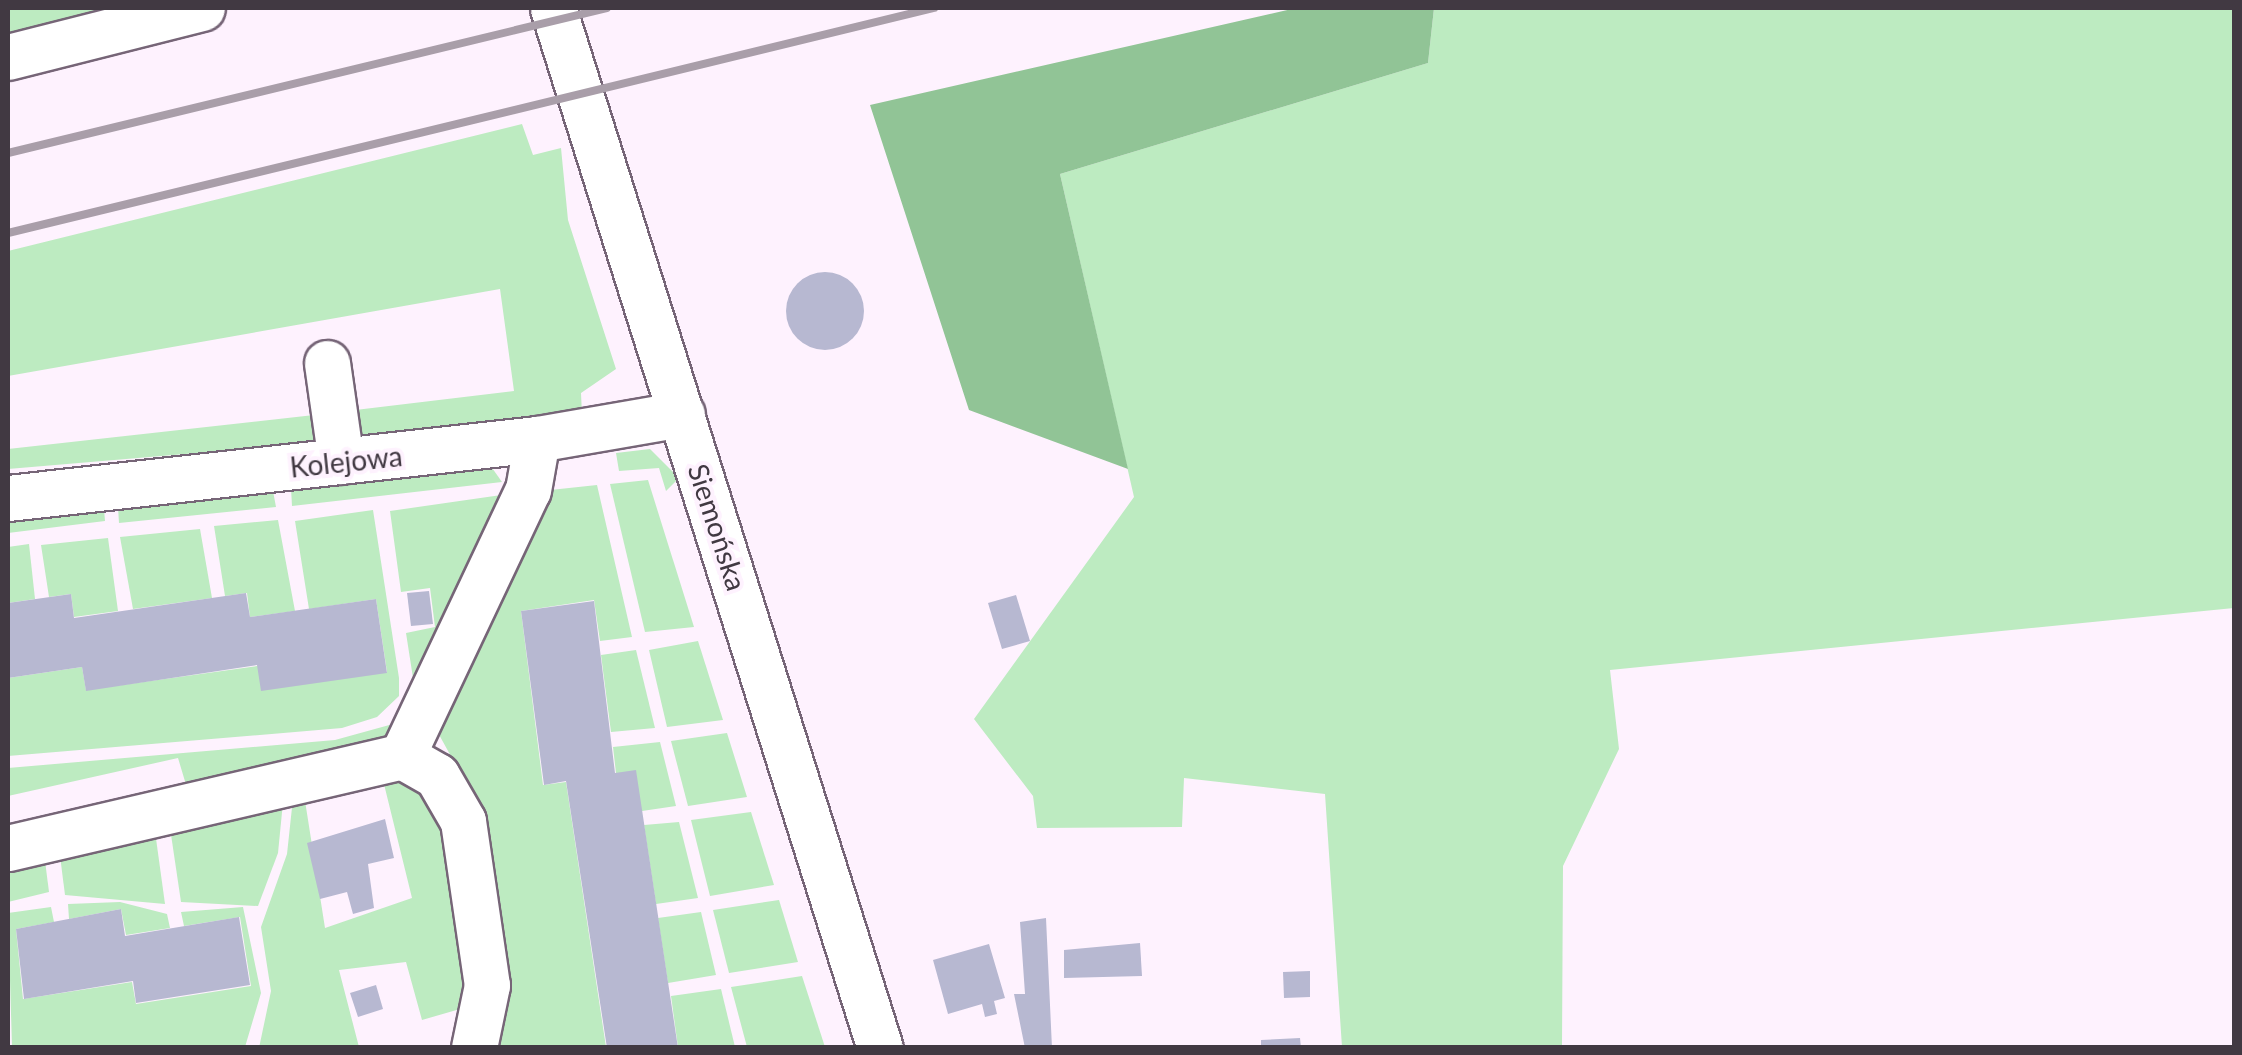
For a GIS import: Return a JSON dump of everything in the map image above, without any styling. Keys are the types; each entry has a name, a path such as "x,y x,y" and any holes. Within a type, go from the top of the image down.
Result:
{"street":[{"path":"8,57 202,8"},
{"name":"Siemońska","path":"553,8 880,1048"},
{"path":"327,363 341,461"},
{"name":"Kolejowa","path":"8,498 538,440 682,414"},
{"path":"402,756 528,490 538,440"},
{"path":"8,848 402,756 438,776 463,821 487,985 474,1048"}],"green space":[{"path":"8,8 155,8 8,47"},
{"path":"1296,8 1434,8 1428,63 1060,174 1128,469 969,410 870,105"},
{"path":"1434,8 2234,8 2234,608 1610,670 1619,749 1563,866 1562,1047 1342,1047 1325,794 1184,778 1182,827 1037,828 1033,796 974,719 1134,497 1060,174 1428,63"},
{"path":"522,124 533,155 561,148 568,220 616,369 581,393 582,415 350,439 347,411 514,391 500,289 8,376 8,251"},
{"path":"323,414 326,442 8,469 8,449"},
{"path":"650,449 679,478 666,491 659,468 619,471 616,453"},
{"path":"490,465 502,482 292,506 291,488"},
{"path":"648,480 694,627 645,632 610,484"},
{"path":"597,485 632,637 600,641 594,600 521,611 543,785 566,782 606,1047 494,1047 503,1026 470,791 431,720 541,491"},
{"path":"273,491 276,507 119,523 118,507"},
{"path":"515,493 413,678 406,633 435,627 430,588 401,592 390,511"},
{"path":"104,509 105,521 8,533 8,518"},
{"path":"373,510 399,678 399,696 377,717 342,728 8,756 8,678 82,667 86,690 257,666 387,672 376,599 309,609 295,521"},
{"path":"278,520 295,611 250,617 247,593 225,596 214,526"},
{"path":"200,529 212,598 133,609 120,537"},
{"path":"108,538 118,611 74,617 71,594 49,597 41,545"},
{"path":"29,544 35,599 8,603 8,547"},
{"path":"698,641 723,720 667,727 649,650"},
{"path":"636,650 655,728 611,732 601,655"},
{"path":"393,724 406,733 187,788 178,758 8,796 8,768 335,740"},
{"path":"727,733 747,797 688,806 671,741"},
{"path":"660,742 676,806 642,811 616,773 613,747"},
{"path":"405,775 442,806 467,995 460,1009 422,1020 406,962 339,970 359,1047 259,1048 271,991 261,927 287,854 294,789 303,788 325,928 412,898 382,776"},
{"path":"284,792 278,853 258,906 181,902 169,821"},
{"path":"751,812 774,885 710,896 691,820"},
{"path":"679,822 698,898 656,904 644,825"},
{"path":"154,824 165,904 65,895 59,848"},
{"path":"44,853 49,892 8,902 8,861"},
{"path":"779,900 798,962 729,973 713,910"},
{"path":"120,902 167,914 170,928 126,935 121,909 69,919 68,904"},
{"path":"51,907 54,922 16,929 23,999 132,982 136,1004 251,986 240,917 184,926 181,912 243,907 261,993 245,1047 12,1047 8,913"},
{"path":"701,912 716,975 668,983 658,918"},
{"path":"802,976 825,1047 747,1047 731,987"},
{"path":"721,989 735,1047 678,1047 671,996"}],"building":[{"path":"825,272 853,283 864,311 853,339 825,350 797,339 786,311 797,283"},
{"path":"429,591 433,624 411,626 407,593"},
{"path":"246,593 250,617 376,599 387,673 261,691 257,665 86,691 82,667 8,678 8,603 71,594 74,618"},
{"path":"1016,595 1030,641 1002,649 988,603"},
{"path":"594,601 615,773 636,770 678,1048 607,1048 566,781 544,785 521,611"},
{"path":"385,819 394,858 368,864 374,908 353,914 347,892 320,899 307,843"},
{"path":"121,909 125,936 239,917 250,985 136,1003 133,981 24,999 16,929"},
{"path":"1046,918 1052,1048 1025,1048 1014,994 1025,994 1020,922"},
{"path":"1140,943 1142,976 1064,978 1064,950"},
{"path":"989,944 1005,998 994,1001 997,1014 985,1017 982,1004 948,1014 933,960"},
{"path":"1310,971 1310,997 1284,998 1283,972"},
{"path":"376,985 383,1009 358,1017 350,993"},
{"path":"1300,1038 1301,1048 1261,1048 1261,1040"}],"railway":[{"path":"8,153 607,8"},
{"path":"8,233 934,8"}]}
